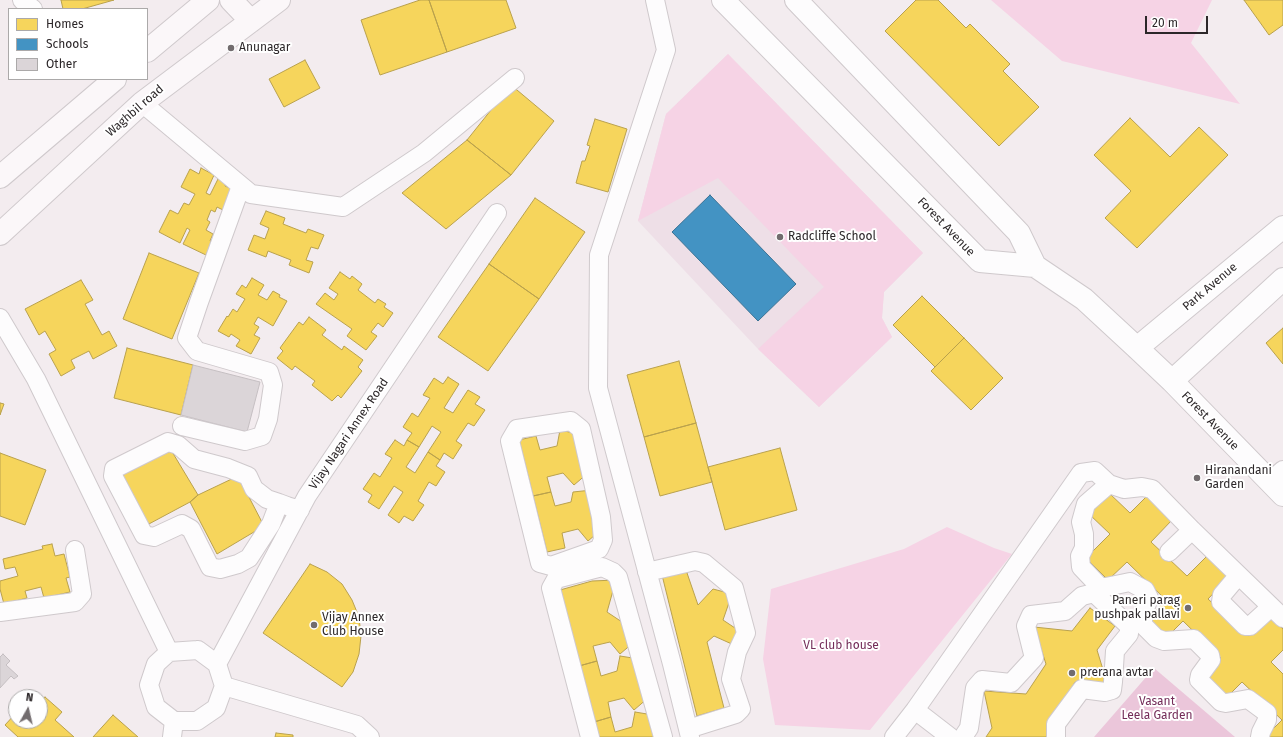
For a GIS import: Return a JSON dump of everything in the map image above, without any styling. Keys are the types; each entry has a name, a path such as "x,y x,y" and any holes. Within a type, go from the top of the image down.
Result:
{"main road":[{"path":"148,51 208,0"},
{"path":"231,0 251,21"},
{"name":"Waghbil road","path":"0,234 142,103 279,0"},
{"path":"0,177 114,80"}],"street":[{"path":"22,0 32,8"},
{"path":"647,572 695,561 704,563 734,588 746,633 737,652 731,679 741,709 736,714 689,733 598,388 598,255 666,50 655,0"},
{"name":"Forest Avenue","path":"723,0 980,261 1035,266 1084,299 1279,482"},
{"path":"796,0 1019,234 1035,266"},
{"path":"142,103 251,194 343,207 424,153 515,78"},
{"path":"182,426 245,441 262,436 268,419 273,385 269,372 197,351 187,338 198,302 241,186"},
{"name":"Vijay Nagari Annex Road","path":"217,664 307,496 497,213"},
{"name":"Park Avenue","path":"1137,348 1283,227"},
{"path":"1172,381 1283,279"},
{"path":"0,318 36,379 169,652"},
{"path":"571,421 581,429 601,517 603,540 599,549 551,566 540,563 510,441 517,429 571,421"},
{"path":"279,503 271,524 249,558 238,564 220,569 210,567 191,529 182,524 154,537 144,535 113,476 114,469 168,442 178,445 194,459 228,468 248,476 254,489 267,499 279,503 300,510"},
{"path":"894,737 915,710 1081,472 1095,471 1109,484 1124,489 1142,487 1152,488 1238,576 1277,613 1250,626 1245,626 1222,602 1222,595 1238,576"},
{"path":"1109,484 1086,504 1081,522 1084,534 1084,548 1080,556 1081,568 1100,587 1106,588 1130,582 1145,590 1149,598 1143,614 1143,625 1156,638 1164,641 1194,639 1210,655 1211,660 1200,675 1200,680 1221,702 1226,703 1248,699 1267,714 1267,720 1260,737"},
{"path":"601,517 631,510"},
{"path":"1169,552 1192,530"},
{"path":"0,612 75,602 82,594 75,550"},
{"path":"590,737 551,588 556,579 602,567 613,572 618,577 663,737"},
{"path":"963,737 969,728 975,688 982,680 1011,683 1034,658 1026,626 1031,615 1065,612 1082,596 1094,593 1129,626 1129,634 1115,652 1112,690 1105,692 1082,689 1056,724 1056,737"},
{"path":"198,650 217,664 224,686 216,708 197,721 173,729 156,707 149,685 156,664 169,652 198,650"},
{"path":"644,672 672,664"},
{"path":"224,686 357,726 370,737"},
{"path":"915,710 950,737"}],"shaded area":[{"name":"Radcliffe School","path":"728,54 923,253 884,292 882,318 892,337 819,407 758,349 638,221 666,114"}],"green space":[{"path":"991,0 1212,0 1191,43 1240,104 1062,61"},
{"name":"Radcliffe School","path":"728,54 923,253 884,292 882,318 892,337 819,407 758,349 824,287 718,178 638,221 666,114"},
{"name":"VL club house","path":"947,527 994,548 1012,554 870,730 775,725 763,659 771,589 904,549"},
{"name":"Vasant Leela Garden","path":"1154,668 1235,737 1094,737"}],"building: Homes":[{"path":"61,0 114,0 86,8 63,8"},
{"path":"420,0 429,0 447,52 380,75 361,20"},
{"path":"429,0 506,0 516,28 447,52"},
{"path":"916,0 938,0 966,28 970,24 1010,64 1003,71 1039,107 999,146 885,31"},
{"path":"1244,0 1283,0 1283,25 1269,35"},
{"path":"305,60 320,88 284,107 269,79"},
{"path":"511,85 554,121 511,175 467,140"},
{"path":"1130,118 1170,157 1199,127 1228,155 1137,248 1105,218 1131,191 1094,155"},
{"path":"595,119 627,129 608,192 576,183 582,161 585,161 590,146 587,145"},
{"path":"467,140 511,175 446,229 402,193"},
{"path":"201,168 214,175 206,193 210,195 219,177 227,181 225,186 237,191 225,211 217,207 215,212 211,210 207,220 210,222 206,230 213,234 210,241 212,242 206,255 183,244 190,230 187,228 180,243 159,232 170,210 178,214 184,203 189,205 195,194 181,187 190,169 199,174"},
{"path":"535,198 585,232 539,299 489,264"},
{"path":"266,211 285,218 283,224 306,233 308,229 324,235 318,249 311,247 306,260 313,262 309,273 289,265 291,260 268,251 266,257 248,250 254,235 265,239 269,228 260,224"},
{"path":"149,253 199,273 172,339 123,319"},
{"path":"489,264 539,299 488,371 438,337"},
{"path":"340,272 350,279 352,276 362,284 358,290 375,303 378,299 386,304 384,307 393,313 383,327 378,323 371,332 377,336 366,350 347,336 352,329 316,304 325,293 334,300 338,294 329,288"},
{"path":"252,278 264,285 258,295 267,300 273,291 280,295 279,297 287,301 273,326 258,317 254,324 259,327 254,335 260,338 251,354 236,346 240,340 231,334 229,337 218,331 233,309 237,312 245,299 236,294 242,285 246,288"},
{"path":"81,280 93,300 85,304 102,335 109,331 117,346 93,359 89,351 71,360 75,368 61,376 49,354 56,350 45,331 39,335 25,309"},
{"path":"922,296 964,338 935,367 893,325"},
{"path":"309,317 326,330 322,335 342,350 344,346 363,360 358,367 362,371 341,398 338,395 332,401 312,385 315,381 295,366 292,370 277,358 283,351 280,348 299,322 303,325"},
{"path":"1283,328 1283,364 1266,343"},
{"path":"964,338 1003,378 971,410 931,371"},
{"path":"127,348 193,365 181,415 114,398"},
{"path":"679,361 696,423 644,437 627,375"},
{"path":"448,377 459,384 444,408 453,413 468,390 480,397 475,404 485,410 474,426 468,423 456,441 462,445 453,459 444,453 440,460 428,452 441,432 432,426 419,447 407,440 412,433 403,427 412,413 418,417 430,398 423,395 434,378 443,384"},
{"path":"0,403 4,404 0,415"},
{"path":"696,423 712,482 660,496 644,437"},
{"path":"560,430 578,434 588,473 574,485 563,473 547,477 551,492 533,496 519,440 536,436 540,450 557,446"},
{"path":"395,440 404,446 407,440 419,447 406,467 415,473 428,452 440,460 436,466 445,472 436,486 429,482 418,501 424,505 413,521 404,516 399,523 388,515 403,492 394,486 379,509 368,502 372,495 363,489 374,473 380,477 392,458 385,454"},
{"path":"168,445 198,495 190,502 147,525 118,473"},
{"path":"780,448 797,510 725,530 708,467"},
{"path":"0,453 46,470 25,525 0,516"},
{"path":"238,476 264,526 217,554 190,502 198,495"},
{"path":"592,490 602,529 588,541 578,529 562,533 565,548 547,552 533,496 551,492 555,506 571,502 573,492"},
{"name":"Paneri parag pushpak pallavi","path":"1109,493 1130,513 1147,496 1172,520 1151,542 1187,576 1208,555 1230,576 1208,599 1249,636 1269,616 1283,629 1283,650 1271,662 1283,674 1283,737 1265,737 1282,720 1242,682 1225,699 1202,677 1221,658 1183,621 1167,637 1148,619 1166,600 1127,562 1108,580 1086,558 1110,534 1088,513"},
{"path":"52,544 55,556 64,554 70,577 66,578 70,592 44,598 41,587 25,591 27,598 4,604 0,589 0,581 18,576 15,567 5,569 3,559 43,549 42,546"},
{"name":"Vijay Annex Club House","path":"310,564 327,572 342,584 352,600 359,617 361,636 359,654 353,672 342,687 263,633"},
{"path":"686,570 698,605 713,589 732,594 723,620 744,634 734,645 714,636 707,642 724,708 697,716 662,575"},
{"path":"616,580 607,612 628,626 634,642 620,654 610,642 593,646 597,661 579,666 560,590 592,581"},
{"name":"prerana avtar","path":"1090,608 1115,626 1097,650 1108,686 1075,682 1050,724 1051,737 986,737 992,728 984,691 1026,694 1046,664 1034,627 1072,631"},
{"path":"620,656 639,659 648,698 634,710 624,698 608,702 611,717 594,722 579,666 597,661 601,676 617,671"},
{"path":"48,700 62,712 55,720 74,737 18,737 9,729 48,729"},
{"path":"635,712 653,715 655,737 598,737 594,722 611,717 615,732 632,727"},
{"path":"113,715 138,737 93,737"},
{"path":"276,733 293,735 293,737 275,737"}],"building: Schools":[{"path":"710,195 796,284 758,321 672,232"}],"building: Other":[{"path":"193,365 260,382 247,432 181,415"},
{"path":"3,654 10,661 6,665 18,676 14,679 11,676 0,688 0,657"}],"place":[{"name":"Anunagar","path":"231,48"},
{"name":"Radcliffe School","path":"780,237"},
{"name":"Hiranandani Garden","path":"1197,478"},
{"name":"Paneri parag pushpak pallavi","path":"1188,608"},
{"name":"Vijay Annex Club House","path":"314,625"},
{"name":"prerana avtar","path":"1072,673"}]}
